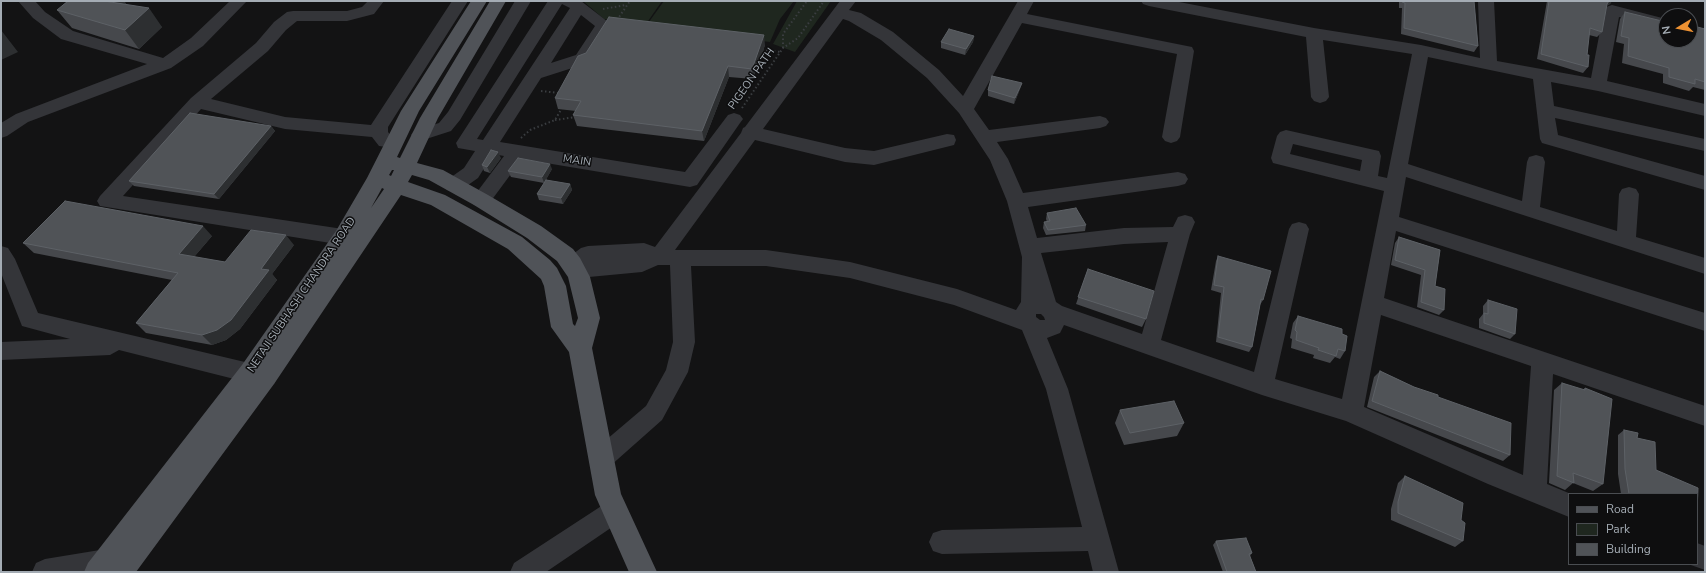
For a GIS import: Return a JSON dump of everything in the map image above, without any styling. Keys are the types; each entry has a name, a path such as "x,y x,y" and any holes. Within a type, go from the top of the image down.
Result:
{"main road":[{"name":"NETAJI SUBHASH CHANDRA ROAD","path":"108,569 258,375 389,161 410,111 479,1"},
{"name":"NETAJI SUBHASH CHANDRA ROAD","path":"258,375 389,161 420,135 498,1"},
{"path":"389,161 436,175 482,200 534,232 574,263 589,318 580,348 608,495 643,572"},
{"path":"389,161 438,200 515,243 549,274 555,286 562,327 580,348"}],"street":[{"path":"26,1 39,16 67,35 164,64"},
{"path":"1,132 22,118 164,64 197,42 239,1"},
{"path":"343,237 107,201 197,102 262,47 280,26 294,16 347,16 368,11 376,1"},
{"path":"197,102 285,123 389,161 393,104 460,1"},
{"path":"420,135 439,130 450,122 523,1"},
{"name":"MAIN","path":"556,1 465,143 690,180 734,119"},
{"path":"965,109 1026,1"},
{"path":"1149,1 1314,33 1421,50 1489,65 1598,85 1705,110"},
{"path":"1486,1 1489,65"},
{"path":"454,185 471,173 578,6 604,25 582,60 535,74"},
{"path":"601,459 654,413 677,372 684,342 665,257 749,132 844,7 855,17 887,36 933,74 965,109 999,159 1017,201 1031,251 1041,317 1057,389 1106,572"},
{"path":"1598,85 1612,10 1658,22"},
{"path":"1018,17 1186,51 1171,137"},
{"path":"1314,33 1320,97"},
{"path":"1351,412 1421,50"},
{"path":"1541,74 1549,139 1705,183"},
{"path":"1546,110 1609,118 1638,130 1705,145"},
{"path":"1609,118 1610,156"},
{"path":"984,137 1100,122"},
{"path":"1638,130 1643,166"},
{"path":"749,132 845,155 874,158 947,140"},
{"path":"482,200 513,151"},
{"path":"1530,211 1536,162"},
{"path":"1398,167 1530,211 1705,266"},
{"path":"1017,201 1178,179"},
{"path":"1368,181 1395,187"},
{"path":"1626,241 1629,194"},
{"path":"1388,221 1705,322"},
{"path":"1031,251 1183,227 1141,343"},
{"path":"1262,385 1299,229"},
{"path":"1,254 8,265 30,320 128,345 258,375"},
{"path":"549,274 574,263 589,269 642,264 665,257 773,259 850,270 1141,343 1262,385 1351,412 1534,491 1568,504"},
{"path":"1372,303 1705,416"},
{"path":"1,351 75,349 128,345"},
{"path":"1534,491 1543,361"},
{"path":"523,572 615,511"},
{"path":"942,542 1098,539"},
{"path":"45,572 108,569"}],"path":[{"path":"615,22 630,1"},
{"name":"PIGEON PATH","path":"784,48 783,34 807,1"},
{"name":"PIGEON PATH","path":"734,119 784,48 798,38 824,1"},
{"path":"578,6 626,5"},
{"path":"758,50 781,52"},
{"path":"555,120 563,107"},
{"path":"513,151 530,130 555,120 580,117"}],"green space":[{"path":"583,1 662,1 646,24 604,19"},
{"path":"664,1 794,1 780,19 770,42 646,26"},
{"path":"797,1 831,1 795,52 773,44"}],"building":[{"path":"68,1 104,1 149,8 125,30 57,10"},
{"path":"1402,1 1474,1 1478,46 1404,28 1405,3"},
{"path":"1549,1 1609,1 1607,4 1602,32 1590,28 1587,55 1589,55 1588,67 1541,54"},
{"path":"1625,12 1658,20 1658,48 1698,48 1698,27 1705,29 1705,82 1695,79 1695,84 1669,77 1669,68 1628,56 1629,38 1621,36"},
{"path":"609,17 764,35 752,69 728,66 702,131 573,115 581,101 555,98 578,56 586,53"},
{"path":"949,29 974,36 966,49 941,42"},
{"path":"992,76 1022,83 1015,98 988,90"},
{"path":"190,113 271,126 214,194 129,181"},
{"path":"491,150 498,152 487,167 482,165"},
{"path":"518,158 550,164 542,177 508,171"},
{"path":"546,180 570,184 561,198 537,194"},
{"path":"65,201 203,226 179,254 225,262 251,230 286,235 261,269 269,270 231,320 217,330 202,335 136,323 178,273 23,243"},
{"path":"1076,208 1086,225 1048,230 1044,222 1050,221 1047,213"},
{"path":"1399,237 1440,250 1435,286 1445,289 1444,310 1421,302 1425,270 1395,260"},
{"path":"1218,256 1271,271 1263,300 1261,299 1252,347 1218,337 1224,287 1214,285"},
{"path":"1088,269 1154,291 1146,319 1078,297"},
{"path":"1488,300 1517,309 1515,334 1484,323 1484,313 1488,314"},
{"path":"1298,316 1342,329 1342,334 1347,336 1345,351 1338,349 1336,356 1296,340 1297,332 1295,330"},
{"path":"1380,371 1414,387 1438,395 1438,397 1511,423 1510,455 1372,401"},
{"path":"1562,383 1585,390 1585,388 1612,399 1603,484 1573,473 1574,483 1557,476"},
{"path":"1174,401 1184,423 1130,433 1120,410"},
{"path":"1624,430 1638,433 1637,438 1655,442 1656,470 1698,488 1698,493 1629,493 1625,469"},
{"path":"1405,476 1463,503 1461,520 1465,523 1463,541 1398,513 1398,502"},
{"path":"1246,538 1252,553 1249,554 1256,572 1227,572 1216,541"}]}
